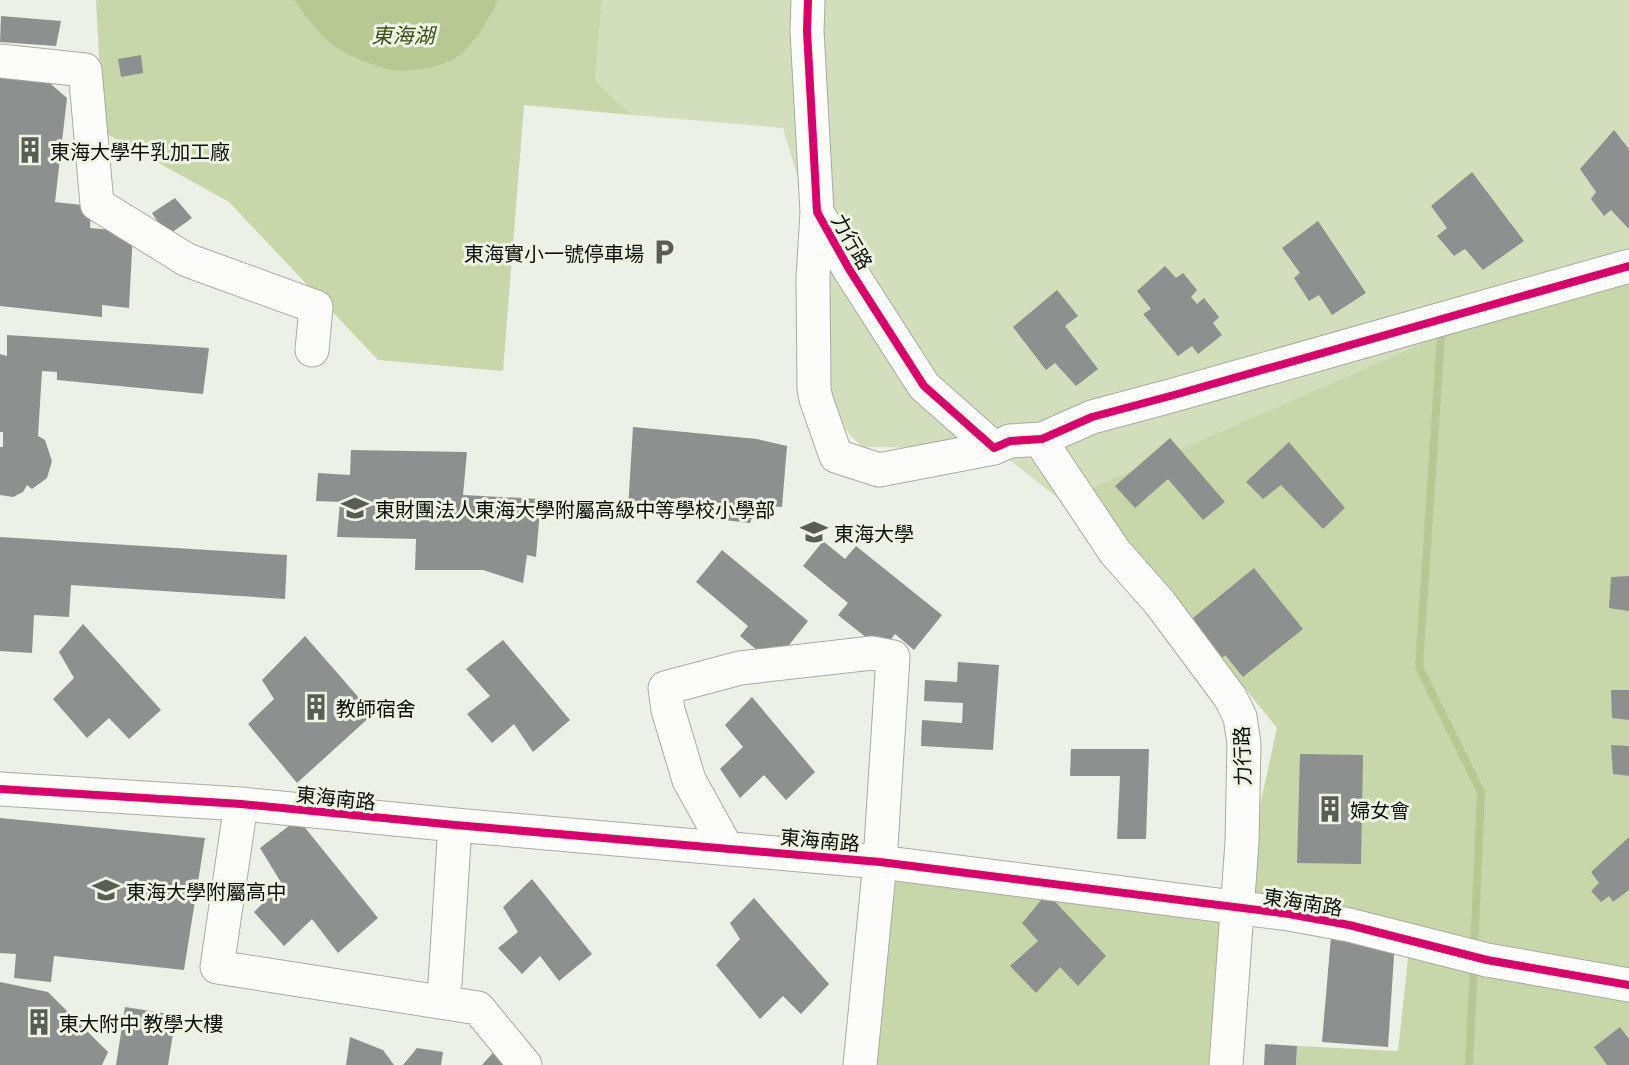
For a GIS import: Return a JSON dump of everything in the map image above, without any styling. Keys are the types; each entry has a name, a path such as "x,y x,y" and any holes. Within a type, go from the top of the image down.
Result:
{"street":[{"name":"力行路","path":"808,0 807,31 818,212 849,269 924,386 994,448"},
{"path":"0,62 85,70 97,204 187,260 316,307 312,350"},
{"path":"818,212 813,278 816,399 836,456 879,470 994,448 1010,441 1042,439 1092,417 1174,396 1629,266"},
{"name":"力行路","path":"1042,439 1046,449 1115,552 1167,612 1230,697 1240,717 1244,743 1242,842 1226,1065"},
{"path":"726,847 689,780 668,710 665,688 740,668 872,653 893,657 880,862"},
{"name":"東海南路","path":"0,789 241,804 880,862 1238,907 1349,925 1487,960 1629,985"},
{"path":"241,804 217,967 478,1008 525,1065"},
{"path":"445,983 454,825"},
{"name":"東海南路","path":"860,1065 880,862"}],"shaded area":[{"path":"96,0 602,0 595,80 632,115 524,105 503,371 378,360 229,202 103,132"},
{"path":"602,0 1629,0 1629,261 1441,335 1062,501 994,448 862,447 816,399 816,239 783,128 632,115 595,80"},
{"path":"1629,261 1629,1065 1296,1065 1297,1046 1398,1051 1410,940 1239,907 1228,1065 853,1065 872,876 1238,906 1277,728 1182,611 1062,501 1441,335"}],"water":[{"name":"東海湖","path":"294,0 498,0 482,30 459,56 437,66 399,71 353,57 338,49 317,30"}],"building":[{"path":"1,16 61,21 56,46 0,42"},
{"path":"141,55 143,73 121,77 118,59"},
{"name":"東海大學牛乳加工廠","path":"5,76 45,79 67,98 55,202 91,206 90,228 133,232 129,308 102,305 102,317 0,306 0,78"},
{"path":"1614,130 1629,149 1629,229 1611,210 1604,216 1591,199 1596,192 1580,169"},
{"path":"1472,172 1524,241 1483,270 1465,249 1454,256 1437,236 1447,228 1431,206"},
{"path":"175,198 192,218 167,236 152,213"},
{"path":"1318,221 1366,293 1332,315 1319,295 1309,301 1294,278 1300,273 1282,248"},
{"path":"1165,266 1176,278 1183,273 1197,290 1191,297 1197,304 1204,298 1219,317 1213,323 1222,335 1198,354 1192,346 1178,356 1143,314 1151,309 1137,291"},
{"path":"1057,290 1078,316 1065,326 1098,369 1076,386 1055,363 1046,370 1013,327"},
{"path":"7,335 209,348 203,394 57,380 57,372 42,371 38,436 45,440 52,461 47,478 32,489 27,485 23,492 13,497 0,495 0,447 3,447 3,432 0,432 0,354 7,356"},
{"path":"633,427 757,439 787,446 782,507 757,505 750,523 628,509"},
{"path":"1170,438 1225,502 1203,520 1168,479 1135,508 1115,486"},
{"path":"1289,442 1345,508 1323,529 1281,485 1263,499 1246,482"},
{"path":"351,450 467,452 463,495 541,499 536,557 527,555 523,583 483,570 415,570 416,539 337,537 340,502 316,501 318,473 350,475"},
{"path":"0,537 287,555 285,599 71,585 69,617 34,615 32,653 0,651"},
{"path":"823,541 845,559 856,546 942,615 914,650 895,634 882,650 838,615 848,603 803,566"},
{"path":"722,550 808,621 774,664 740,636 748,626 696,582"},
{"path":"1254,568 1303,629 1243,677 1225,655 1219,661 1188,622"},
{"path":"1629,576 1629,611 1609,608 1611,577"},
{"path":"83,624 161,710 129,739 109,718 87,738 53,699 74,678 59,652"},
{"name":"教師宿舍","path":"305,636 373,714 297,783 248,724 274,699 262,680"},
{"name":"教師宿舍","path":"503,640 570,720 533,752 514,724 492,743 467,714 490,696 466,669"},
{"path":"958,662 999,665 993,750 921,746 922,720 962,723 963,703 924,701 925,680 957,682"},
{"path":"1611,690 1629,690 1629,720 1612,718"},
{"path":"752,697 815,772 786,800 764,775 740,798 720,769 743,747 725,725"},
{"path":"1611,745 1629,746 1629,776 1613,774"},
{"path":"1071,749 1149,749 1146,839 1117,839 1120,776 1070,776"},
{"name":"婦女會","path":"1300,754 1363,755 1361,864 1297,863"},
{"path":"0,818 205,838 184,970 54,956 51,982 14,978 16,954 0,953"},
{"path":"298,819 378,918 338,953 312,919 284,946 254,912 282,884 260,848"},
{"path":"1629,837 1629,890 1613,902 1609,896 1601,902 1591,891 1599,883 1591,872"},
{"path":"532,879 592,954 559,981 540,956 522,974 498,948 518,932 503,907"},
{"path":"1047,893 1106,956 1078,986 1060,967 1036,993 1010,966 1038,941 1022,923"},
{"path":"754,898 829,984 801,1014 783,996 760,1019 716,965 740,939 730,923"},
{"path":"1331,936 1395,941 1388,1047 1322,1042"},
{"name":"東大附中 教學大樓","path":"0,982 48,992 108,1052 102,1065 0,1065"},
{"path":"125,1007 176,1015 168,1065 116,1065"},
{"path":"1620,1027 1629,1039 1629,1065 1607,1065 1594,1047"},
{"path":"350,1037 383,1050 394,1065 346,1065"},
{"path":"1265,1044 1297,1046 1296,1065 1264,1065"},
{"path":"500,1045 517,1065 482,1065"},
{"path":"417,1048 443,1052 441,1065 403,1065"}],"waterway":[{"path":"1450,331 1441,335 1419,667 1481,792 1474,951"},
{"path":"1469,1065 1474,964"}],"cycle path":[{"path":"808,0 807,31 817,212 849,269 924,386 994,448 1010,441 1042,439 1092,417 1629,266"},
{"path":"0,789 241,804 880,862 1289,914 1349,925 1487,960 1629,985"}],"place":[{"name":"東海大學牛乳加工廠","path":"30,150"},
{"name":"東海實小一號停車場","path":"664,252"},
{"name":"東財團法人東海大學附屬高級中等學校小學部","path":"355,508"},
{"name":"東海大學","path":"814,532"},
{"name":"教師宿舍","path":"316,707"},
{"name":"婦女會","path":"1330,809"},
{"name":"東海大學附屬高中","path":"106,890"},
{"name":"東大附中 教學大樓","path":"39,1022"}]}
